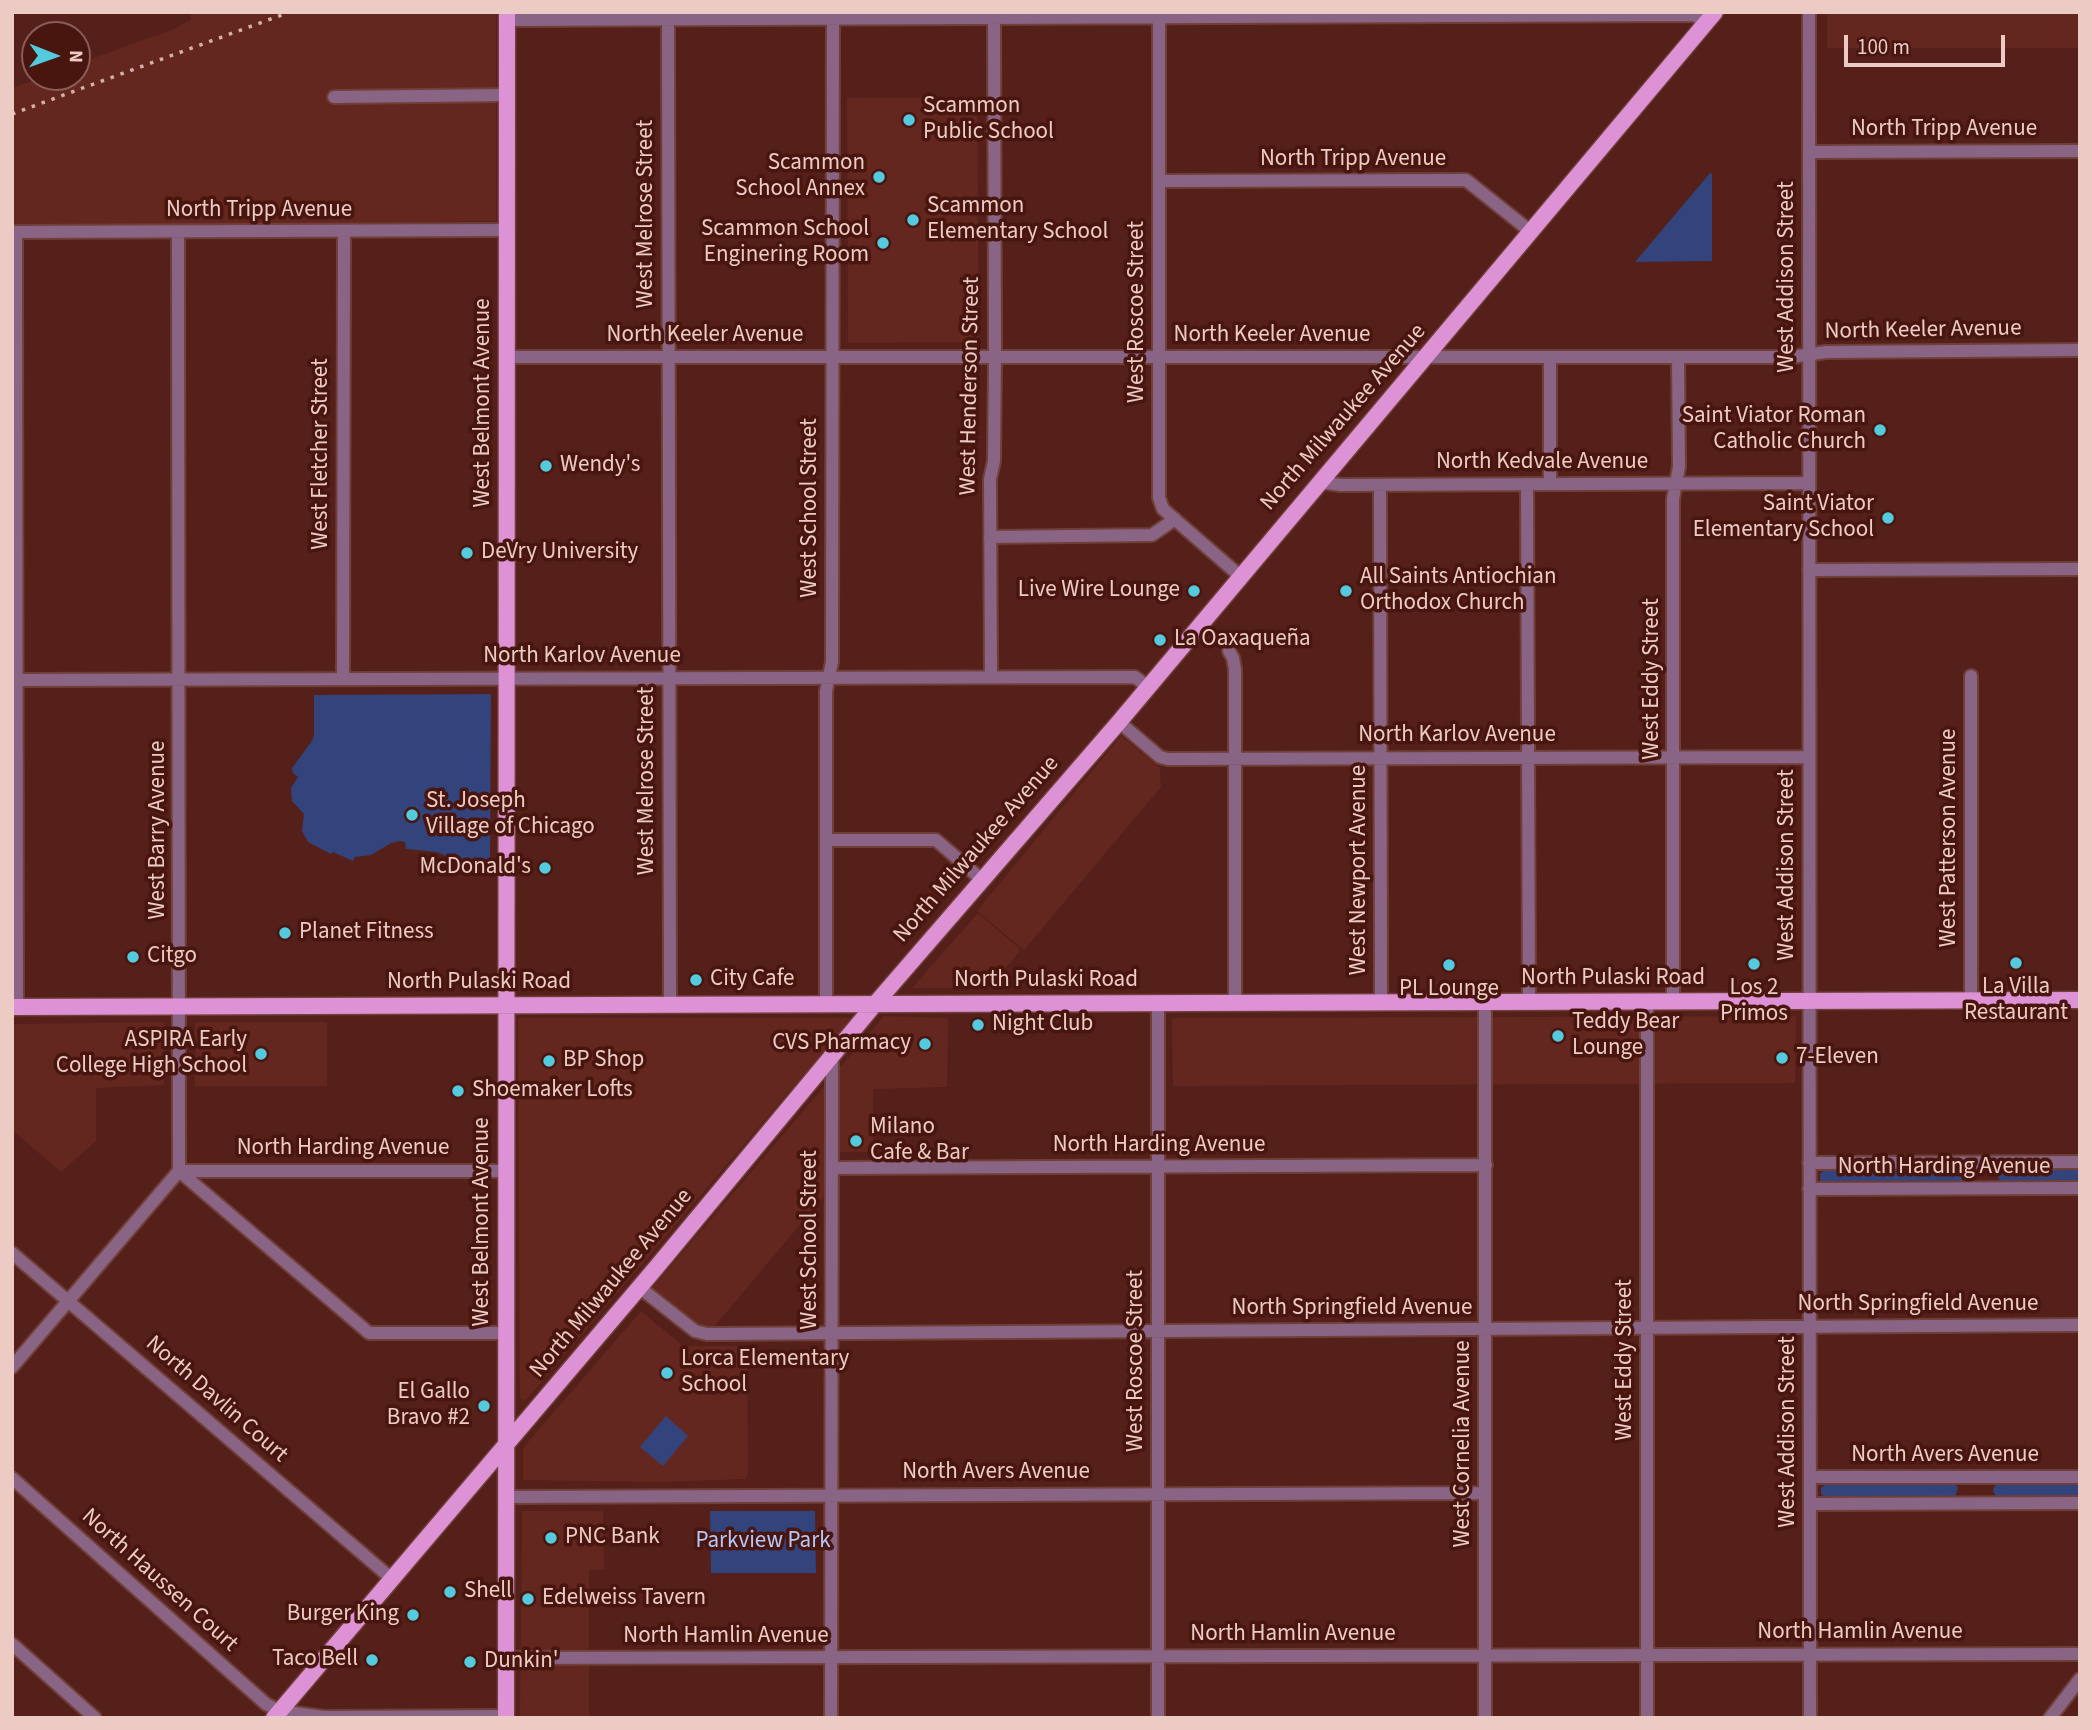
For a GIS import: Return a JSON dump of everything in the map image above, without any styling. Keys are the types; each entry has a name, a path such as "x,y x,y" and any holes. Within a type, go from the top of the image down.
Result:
{"main road":[{"name":"West Belmont Avenue","path":"506,1717 507,16"},
{"name":"North Milwaukee Avenue","path":"277,1715 875,1004 1119,722 1710,18"},
{"name":"North Pulaski Road","path":"15,1007 2080,999"}],"street":[{"name":"West Addison Street","path":"1809,12 1810,1718"},
{"path":"507,16 1483,14 1695,15 1710,18"},
{"name":"West School Street","path":"827,1004 826,691 832,662 832,15"},
{"name":"West Henderson Street","path":"991,677 990,479 994,461 995,357 994,15"},
{"name":"West Roscoe Street","path":"1159,15 1158,498 1163,509 1240,576"},
{"name":"West Melrose Street","path":"668,16 670,1005"},
{"path":"334,97 507,95"},
{"name":"North Tripp Avenue","path":"1809,152 2080,150"},
{"name":"North Tripp Avenue","path":"1159,181 1466,180 1530,231"},
{"name":"North Tripp Avenue","path":"14,232 507,230"},
{"name":"West Fletcher Street","path":"343,678 344,231"},
{"path":"14,232 15,1007"},
{"name":"West Barry Avenue","path":"178,232 179,1171"},
{"name":"North Keeler Avenue","path":"507,357 1791,357 1826,352 2080,350"},
{"path":"1550,357 1550,484"},
{"name":"West Eddy Street","path":"1673,1002 1673,499 1679,467 1678,357"},
{"name":"North Kedvale Avenue","path":"1319,482 1341,485 1808,483"},
{"path":"1527,484 1529,1002"},
{"name":"West Newport Avenue","path":"1380,485 1381,1003"},
{"path":"990,537 1152,535 1175,519"},
{"path":"1809,570 2080,569"},
{"path":"1228,651 1233,658 1235,669 1235,1003"},
{"name":"West Patterson Avenue","path":"1971,676 1971,1000"},
{"name":"North Karlov Avenue","path":"15,680 1135,677 1148,687"},
{"name":"North Karlov Avenue","path":"1119,722 1160,757 1168,760 1809,757"},
{"path":"827,840 936,840 981,879"},
{"name":"West Cornelia Avenue","path":"1485,1002 1485,1718"},
{"name":"West Eddy Street","path":"1647,1002 1647,1718"},
{"name":"West Roscoe Street","path":"1158,1003 1158,1718"},
{"name":"West School Street","path":"831,1718 832,1057"},
{"name":"North Harding Avenue","path":"1810,1163 2080,1163"},
{"path":"1967,1163 1968,1188"},
{"path":"1991,1163 1991,1188"},
{"name":"North Harding Avenue","path":"832,1168 1486,1165"},
{"path":"12,1367 179,1171 369,1333 506,1332"},
{"name":"North Harding Avenue","path":"179,1171 506,1171"},
{"name":"North Harding Avenue","path":"1809,1189 2080,1188"},
{"name":"North Davlin Court","path":"12,1253 392,1579"},
{"name":"North Springfield Avenue","path":"639,1287 701,1333 2080,1325"},
{"name":"North Avers Avenue","path":"1810,1477 2080,1477"},
{"path":"1961,1477 1961,1503"},
{"path":"1989,1477 1990,1503"},
{"name":"North Haussen Court","path":"12,1478 277,1715"},
{"name":"North Avers Avenue","path":"507,1497 1485,1493"},
{"name":"North Avers Avenue","path":"1810,1504 2080,1503"},
{"path":"12,1644 95,1718"},
{"name":"North Hamlin Avenue","path":"506,1658 2080,1654"},
{"path":"2050,1718 2080,1679"},
{"path":"277,1715 506,1717"}],"shaded area":[{"path":"191,12 496,12 496,221 12,228 12,88 21,85 21,91 91,91 91,59 174,29 191,19"},
{"path":"1827,12 2080,12 2080,48 1827,48"},
{"name":"Scammon Elementary School","path":"977,97 979,342 848,343 847,98"},
{"path":"1121,736 1160,768 1161,787 1024,950 977,911"},
{"path":"978,913 1021,950 989,988 912,988"},
{"path":"884,1016 948,1018 947,1087 873,1089 874,1152 833,1152 834,1184 710,1332 704,1332 649,1292"},
{"path":"1796,1016 1795,1083 1173,1086 1172,1018"},
{"path":"518,1018 852,1018 526,1400 520,1399"},
{"path":"165,1022 164,1085 96,1088 96,1141 61,1172 12,1130 12,1024"},
{"name":"ASPIRA Early College High School","path":"195,1022 327,1022 327,1086 195,1086"},
{"name":"Lorca Elementary School","path":"641,1311 683,1346 747,1346 746,1479 660,1482 523,1480 523,1448"},
{"path":"522,1511 603,1511 604,1570 589,1570 589,1718 520,1718"}],"green space":[{"path":"1710,173 1712,261 1635,262"},
{"path":"491,694 490,867 456,867 444,855 406,849 405,842 400,841 391,843 371,855 355,857 353,861 333,852 331,854 308,842 302,831 304,814 292,801 291,788 298,777 292,768 314,735 314,695"},
{"path":"2080,1166 2080,1185 2001,1183 1997,1175 2001,1168 2005,1167"},
{"path":"1953,1168 1963,1172 1962,1181 1821,1183 1820,1179 1820,1174 1826,1169"},
{"path":"666,1416 688,1436 663,1466 640,1447"},
{"path":"2080,1480 2080,1498 1997,1498 1993,1491 2000,1482"},
{"path":"1827,1482 1954,1482 1958,1488 1955,1497 1947,1500 1825,1498 1821,1494 1821,1488"},
{"name":"Parkview Park","path":"710,1511 815,1511 816,1573 711,1573"}],"railway":[{"path":"12,114 290,12"}],"place":[{"name":"Scammon Public School","path":"909,120"},
{"name":"Scammon School Annex","path":"879,177"},
{"name":"Scammon Elementary School","path":"913,220"},
{"name":"Scammon School Enginering Room","path":"883,243"},
{"name":"Saint Viator Roman Catholic Church","path":"1880,430"},
{"name":"Wendy's","path":"546,466"},
{"name":"Saint Viator Elementary School","path":"1888,518"},
{"name":"DeVry University","path":"467,553"},
{"name":"Live Wire Lounge","path":"1194,591"},
{"name":"All Saints Antiochian Orthodox Church","path":"1346,591"},
{"name":"La Oaxaqueña","path":"1160,640"},
{"name":"St. Joseph Village of Chicago","path":"412,815"},
{"name":"McDonald's","path":"545,868"},
{"name":"Planet Fitness","path":"285,933"},
{"name":"Citgo","path":"133,957"},
{"name":"La Villa Restaurant","path":"2016,963"},
{"name":"Los 2 Primos","path":"1754,964"},
{"name":"PL Lounge","path":"1449,965"},
{"name":"City Cafe","path":"696,980"},
{"name":"Night Club","path":"978,1025"},
{"name":"Teddy Bear Lounge","path":"1558,1036"},
{"name":"CVS Pharmacy","path":"925,1044"},
{"name":"ASPIRA Early College High School","path":"261,1054"},
{"name":"7-Eleven","path":"1782,1058"},
{"name":"BP Shop","path":"549,1061"},
{"name":"Shoemaker Lofts","path":"458,1091"},
{"name":"Milano Cafe & Bar","path":"856,1141"},
{"name":"Lorca Elementary School","path":"667,1373"},
{"name":"El Gallo Bravo #2","path":"484,1406"},
{"name":"PNC Bank","path":"551,1538"},
{"name":"Shell","path":"450,1592"},
{"name":"Edelweiss Tavern","path":"528,1599"},
{"name":"Burger King","path":"413,1615"},
{"name":"Taco Bell","path":"372,1660"},
{"name":"Dunkin'","path":"470,1662"}]}
